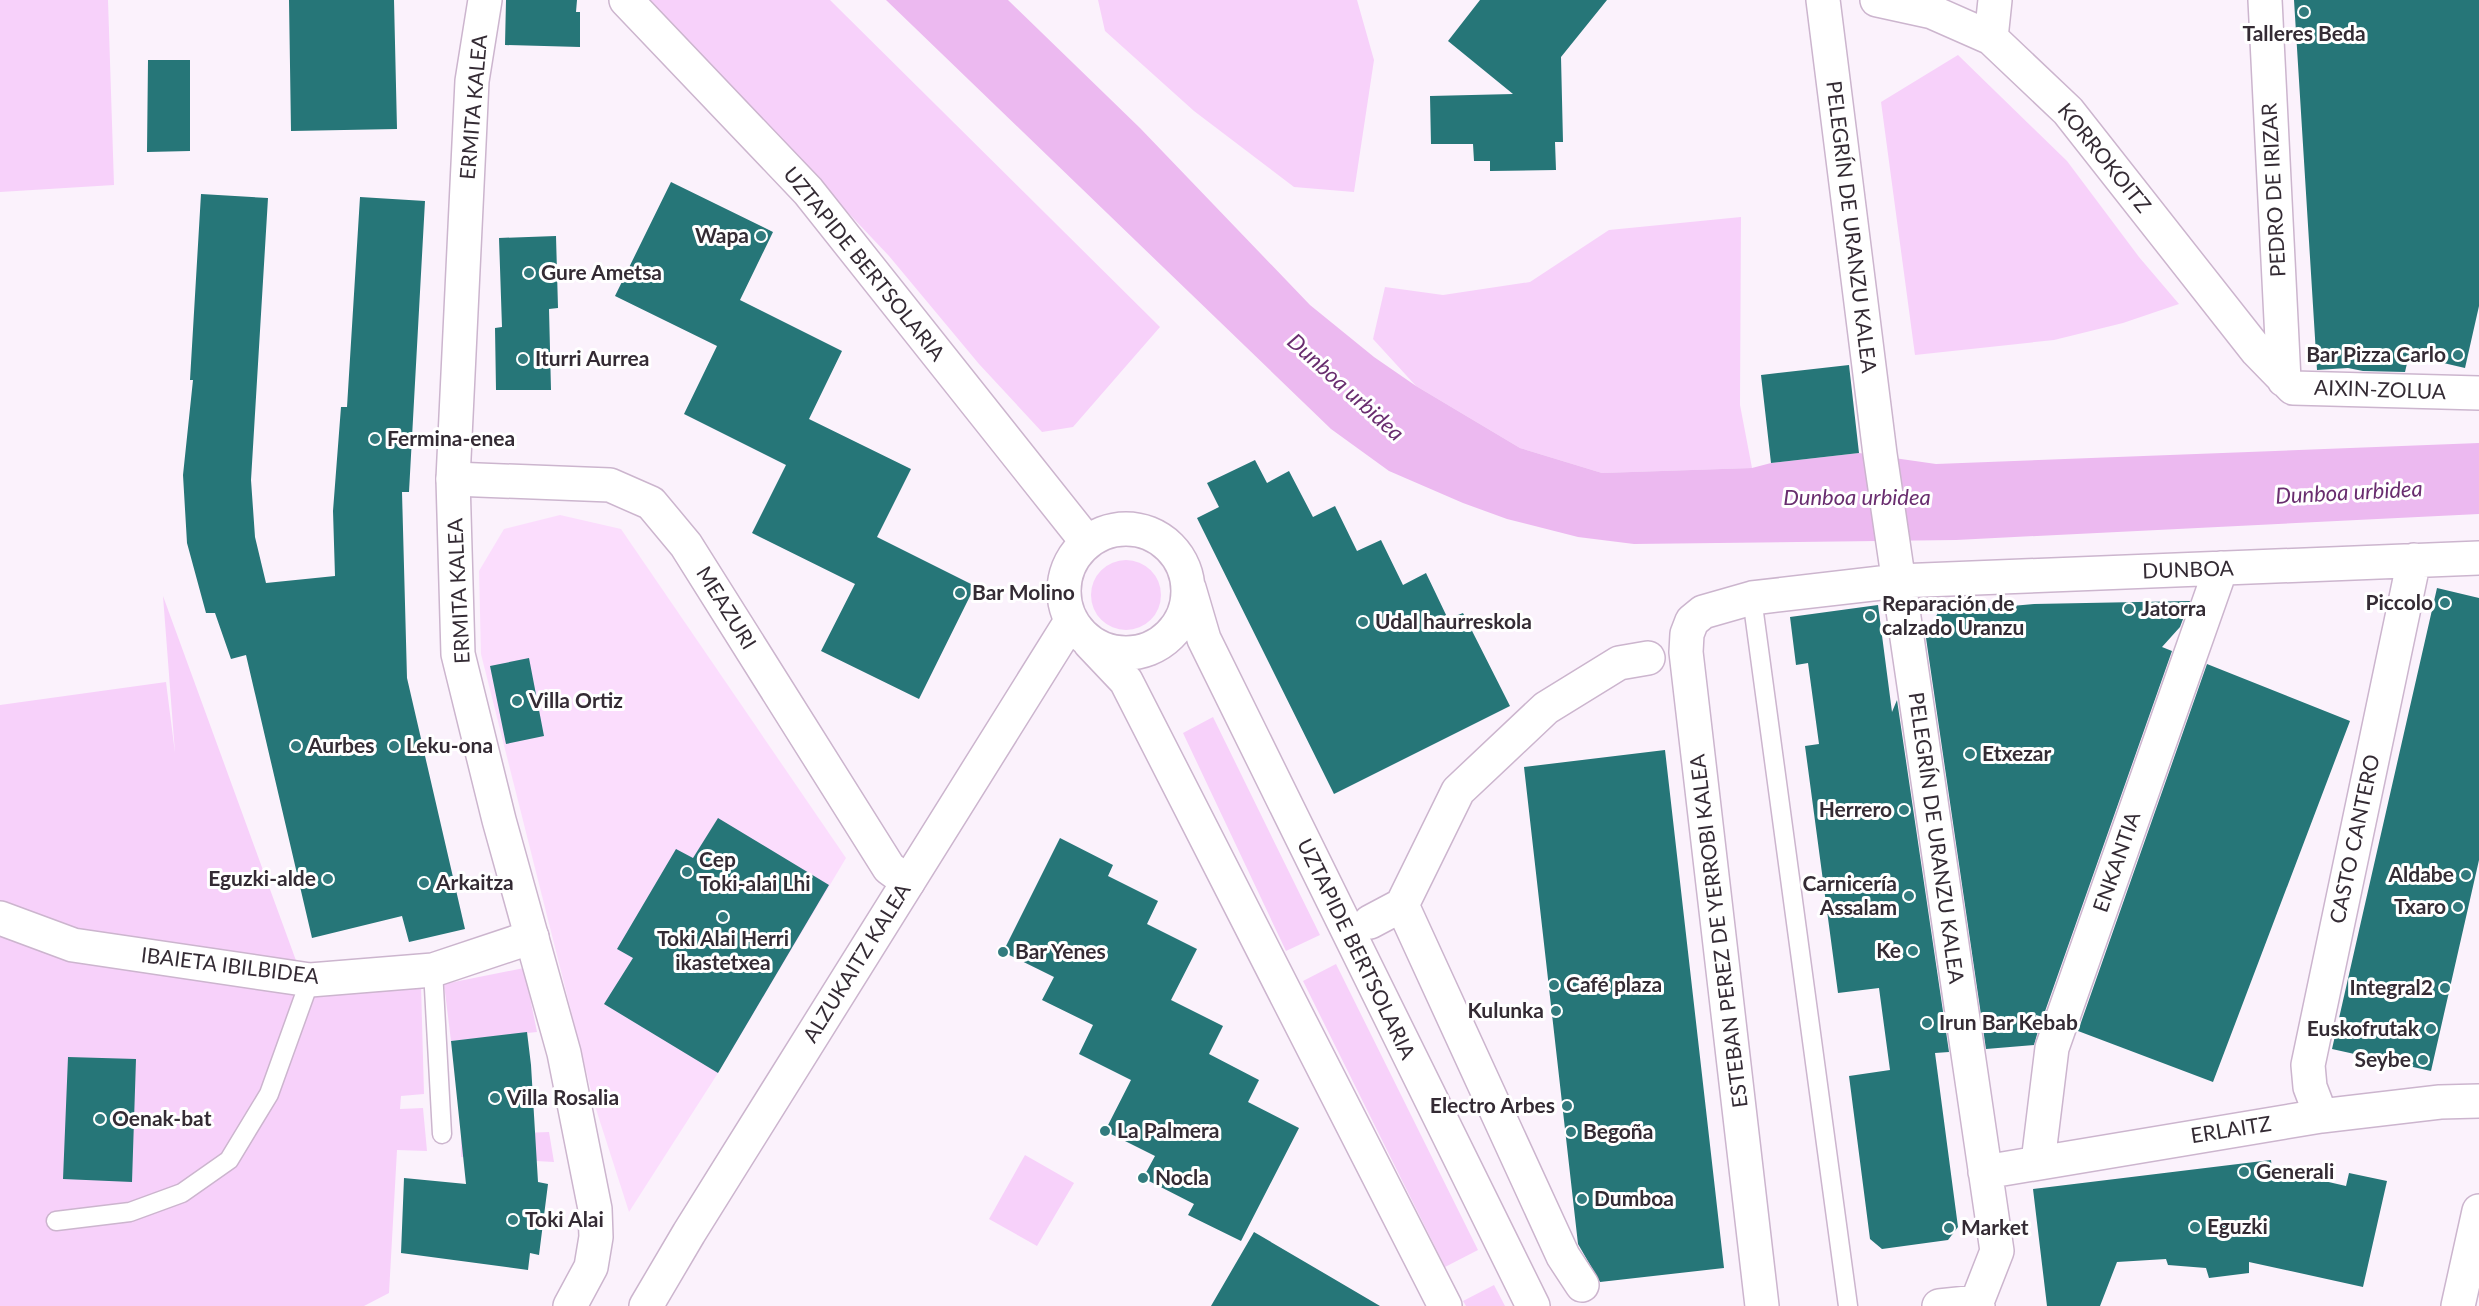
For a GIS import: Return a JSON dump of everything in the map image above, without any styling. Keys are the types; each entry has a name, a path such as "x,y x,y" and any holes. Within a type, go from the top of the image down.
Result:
{"street":[{"name":"ERMITA KALEA","path":"485,0 472,81 453,479 458,654 499,820 564,1053 596,1209 596,1237 591,1267 570,1306"},
{"name":"UZTAPIDE BERTSOLARIA","path":"626,0 808,191 1087,542"},
{"name":"PELEGRÍN DE URANZU KALEA","path":"1823,0 1880,454 1996,1251 1978,1304"},
{"name":"KORROKOITZ","path":"1876,0 1932,12 1991,38 2068,111 2257,351 2284,380"},
{"path":"1991,38 1995,0"},
{"name":"PEDRO DE IRIZAR","path":"2265,0 2284,380"},
{"name":"AIXIN-ZOLUA","path":"2284,380 2293,388 2479,393"},
{"name":"MEAZURI","path":"453,479 610,486 651,503 686,545 889,868 908,882"},
{"path":"1080,632 1108,652 1128,654 1147,650 1164,640 1178,626 1186,608 1188,588 1184,569 1174,552 1160,538 1142,530 1123,528 1104,532 1087,542 1073,558 1064,579 1063,600 1080,632 1126,681 1445,1306"},
{"name":"DUNBOA","path":"1896,566 2221,568 2479,558"},
{"name":"CASTO CANTERO","path":"2321,1116 2310,1087 2308,1065 2414,560"},
{"name":"ESTEBAN PEREZ DE YERROBI KALEA","path":"1762,1306 1686,652 1687,634 1692,621 1703,612 1752,598 1896,566"},
{"name":"ENKANTIA","path":"2038,1162 2052,1048 2221,568"},
{"name":"UZTAPIDE BERTSOLARIA","path":"1188,588 1204,639 1533,1306"},
{"name":"ALZUKAITZ KALEA","path":"646,1306 908,882 1080,632"},
{"path":"1371,922 1402,905 1458,791 1546,708 1619,663 1648,658"},
{"path":"1402,905 1563,1256 1582,1285"},
{"name":"IBAIETA IBILBIDEA","path":"0,918 73,945 310,980 433,970 532,937"},
{"name":"ERLAITZ","path":"1985,1172 2321,1116 2440,1102 2479,1101"},
{"path":"2458,1306 2479,1211"},
{"path":"1940,1306 1978,1304"}],"lane":[{"path":"1752,598 1848,1306"},
{"path":"433,970 442,1134"},
{"path":"56,1221 130,1212 182,1192 229,1160 269,1094 310,980"}],"shaded area":[{"path":"0,0 108,0 114,185 0,192"},
{"path":"647,0 830,0 1160,327 1073,427 1042,432 979,364 889,256"},
{"path":"1098,0 1357,0 1374,60 1354,192 1294,187 1194,111 1105,31"},
{"path":"1958,55 2067,161 2139,257 2179,304 2123,323 2054,340 1915,355 1881,102"},
{"path":"1741,217 1740,405 1752,468 1602,473 1520,448 1416,386 1373,339 1385,287 1443,295 1530,282 1609,230"},
{"name":"Cep Toki-alai Lhi","path":"560,515 621,529 846,858 718,1073 629,1212 595,1106 481,654 479,571 504,529"},
{"path":"1126,560 1139,563 1151,570 1158,582 1161,595 1158,608 1151,620 1139,627 1126,630 1113,627 1101,620 1094,608 1091,595 1094,582 1101,570 1113,563"},
{"path":"163,596 298,966 421,985 424,1094 401,1096 400,1109 423,1108 427,1151 397,1150 389,1293 364,1306 0,1306 0,705 166,682 175,753"},
{"path":"1213,717 1320,935 1286,951 1183,733"},
{"path":"1336,964 1478,1250 1445,1267 1303,981"},
{"path":"524,968 537,1032 451,1041 444,984"},
{"path":"549,1132 554,1162 461,1157 461,1135"},
{"path":"1025,1155 1074,1183 1037,1246 989,1219"},
{"path":"1494,1285 1505,1306 1466,1306 1463,1301"}],"water":[{"name":"Dunboa urbidea","path":"886,0 1008,0 1140,128 1310,305 1374,357 1416,386 1520,448 1602,473 1752,468 1771,463 1859,453 1936,464 2479,443 2479,514 1956,540 1634,544 1578,537 1507,519 1389,471 1331,429"}],"building":[{"path":"289,0 394,0 397,129 291,131"},
{"path":"506,0 577,0 576,12 580,12 580,47 505,45"},
{"path":"1480,0 1607,0 1561,57 1563,142 1555,142 1556,170 1490,171 1490,161 1474,161 1473,144 1431,144 1430,96 1513,94 1448,41"},
{"path":"2294,0 2479,0 2479,306 2465,368 2409,355 2405,372 2363,371 2348,368 2317,370"},
{"path":"148,60 190,60 190,151 147,152"},
{"path":"671,182 773,232 740,300 842,351 809,419 911,469 877,537 975,586 919,699 821,651 855,584 752,533 786,465 684,414 717,346 615,296"},
{"path":"201,194 268,198 251,480 255,537 266,583 335,576 333,511 341,407 347,407 360,197 425,201 409,492 402,492 407,678 465,929 409,942 402,916 312,938 246,655 231,659 215,613 206,613 187,543 183,475 193,380 190,380"},
{"path":"556,236 558,308 549,309 551,390 496,390 495,328 502,327 499,238"},
{"path":"1849,365 1859,453 1771,463 1761,375"},
{"name":"Udal haurreskola","path":"1255,460 1267,483 1289,471 1313,517 1335,506 1357,551 1381,540 1403,585 1426,573 1448,619 1463,613 1510,706 1334,794 1197,518 1219,507 1207,483"},
{"path":"2437,588 2479,598 2479,860 2431,1071 2332,1049"},
{"path":"2190,601 2180,627 2162,647 2172,651 2043,1017 2036,1015 2038,1031 2034,1045 1986,1049 1926,638 1941,606 1967,610 2034,604"},
{"path":"1878,605 1892,712 1897,700 1949,1052 1935,1053 1958,1227 1948,1240 1882,1249 1870,1239 1849,1076 1890,1070 1879,988 1838,993 1805,746 1819,744 1808,663 1796,665 1790,617"},
{"name":"Villa Ortiz","path":"529,658 544,736 506,744 490,666"},
{"path":"2207,664 2350,721 2213,1082 2078,1031"},
{"path":"1665,750 1724,1268 1600,1282 1578,1244 1524,767"},
{"name":"Toki Alai Herri ikastetxea","path":"718,818 829,885 718,1073 604,1004 633,958 617,949 676,849 693,858"},
{"path":"1060,838 1113,865 1108,876 1158,901 1147,924 1197,949 1171,1000 1223,1026 1209,1054 1259,1080 1248,1102 1299,1128 1241,1241 1188,1215 1194,1204 1143,1178 1155,1156 1105,1131 1131,1080 1079,1054 1093,1025 1042,1000 1054,977 1003,952"},
{"path":"527,1032 538,1182 548,1184 539,1255 530,1253 528,1270 401,1253 404,1178 466,1184 451,1041"},
{"name":"Oenak-bat","path":"68,1057 136,1059 132,1182 63,1179"},
{"path":"2271,1160 2272,1169 2346,1186 2349,1173 2387,1181 2363,1287 2249,1262 2249,1273 2209,1278 2206,1268 2168,1265 2166,1259 2117,1262 2100,1306 2047,1306 2033,1189"},
{"path":"1254,1232 1380,1306 1211,1306"}],"place":[{"name":"Talleres Beda","path":"2304,12"},
{"name":"Wapa","path":"761,236"},
{"name":"Gure Ametsa","path":"529,273"},
{"name":"Bar Pizza Carlo","path":"2458,355"},
{"name":"Iturri Aurrea","path":"523,359"},
{"name":"Fermina-enea","path":"375,439"},
{"name":"Bar Molino","path":"960,593"},
{"name":"Piccolo","path":"2445,603"},
{"name":"Jatorra","path":"2129,609"},
{"name":"Reparación de calzado Uranzu","path":"1870,616"},
{"name":"Udal haurreskola","path":"1363,622"},
{"name":"Villa Ortiz","path":"517,701"},
{"name":"Aurbes","path":"296,746"},
{"name":"Leku-ona","path":"394,746"},
{"name":"Etxezar","path":"1970,754"},
{"name":"Herrero","path":"1904,810"},
{"name":"Cep Toki-alai Lhi","path":"687,872"},
{"name":"Aldabe","path":"2466,875"},
{"name":"Eguzki-alde","path":"328,879"},
{"name":"Arkaitza","path":"424,883"},
{"name":"Carnicería Assalam","path":"1909,896"},
{"name":"Txaro","path":"2458,907"},
{"name":"Toki Alai Herri ikastetxea","path":"723,917"},
{"name":"Ke","path":"1913,951"},
{"name":"Bar Yenes","path":"1003,952"},
{"name":"Café plaza","path":"1554,985"},
{"name":"Integral2","path":"2445,988"},
{"name":"Kulunka","path":"1556,1011"},
{"name":"Irun Bar Kebab","path":"1927,1023"},
{"name":"Euskofrutak","path":"2431,1029"},
{"name":"Seybe","path":"2423,1060"},
{"name":"Villa Rosalia","path":"495,1098"},
{"name":"Electro Arbes","path":"1567,1106"},
{"name":"Oenak-bat","path":"100,1119"},
{"name":"La Palmera","path":"1105,1131"},
{"name":"Begoña","path":"1571,1132"},
{"name":"Generali","path":"2244,1172"},
{"name":"Nocla","path":"1143,1178"},
{"name":"Dumboa","path":"1582,1199"},
{"name":"Toki Alai","path":"513,1220"},
{"name":"Eguzki","path":"2195,1227"},
{"name":"Market","path":"1949,1228"}]}
